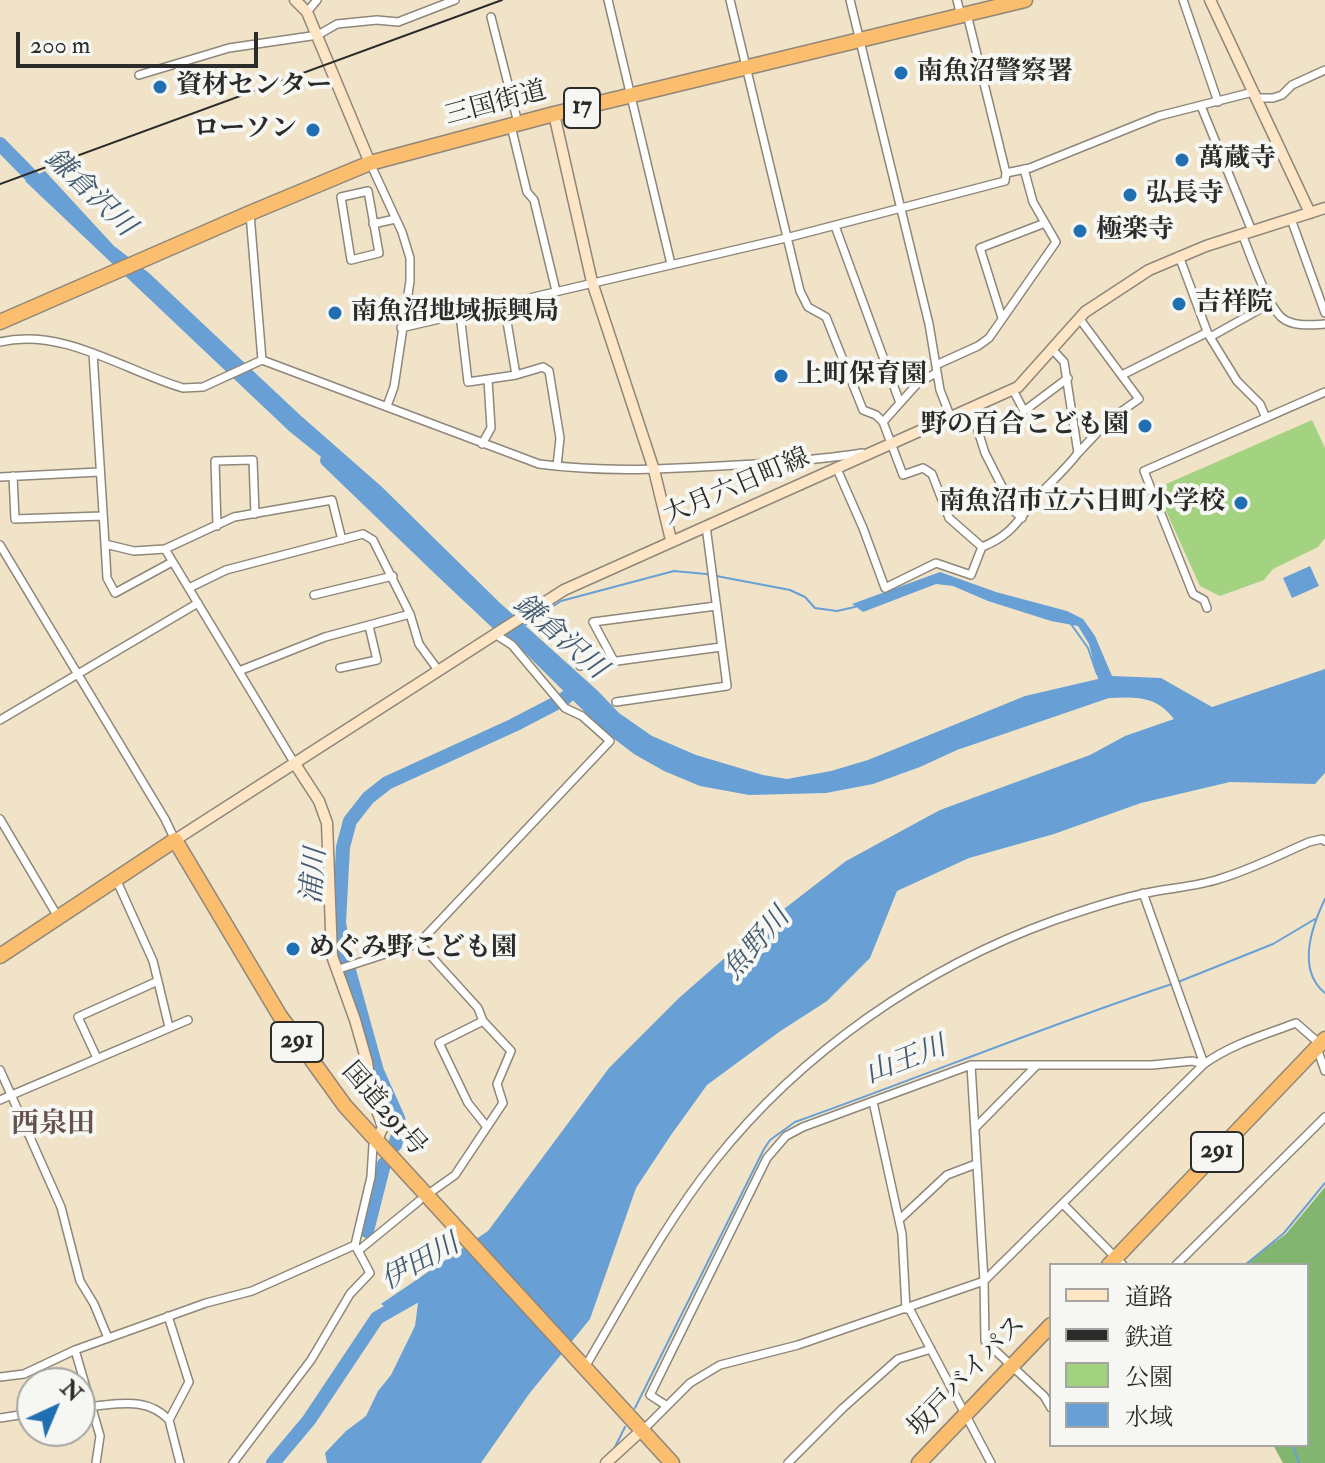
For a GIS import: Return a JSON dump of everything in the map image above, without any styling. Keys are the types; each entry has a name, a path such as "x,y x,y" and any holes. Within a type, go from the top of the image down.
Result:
{"highway":[{"name":"三国街道","path":"0,322 370,163 554,114 1025,0"},
{"path":"0,956 175,840"},
{"name":"国道291号","path":"175,840 296,1040 376,1142 672,1463"},
{"name":"291","path":"1116,1263 1321,1044"},
{"name":"坂戸バイパス","path":"919,1463 1049,1327"}],"main road":[{"path":"295,0 307,12 318,35 370,163"},
{"path":"1210,0 1310,213"},
{"path":"554,114 592,282 654,470 671,540"},
{"name":"大月六日町線","path":"175,840 564,590 1013,390 1026,381 1079,318 1096,303 1137,277 1179,256 1325,208"},
{"path":"295,764 319,801 327,823 330,843 330,934 336,970 355,1020 367,1062 372,1097 383,1127 376,1142"},
{"path":"606,1463 642,1430"}],"street":[{"path":"307,12 317,0"},
{"path":"139,75 229,48 318,35 337,24 377,20 398,22 455,0"},
{"path":"608,0 671,264"},
{"path":"730,0 800,291 808,307 826,317 863,410 876,415 883,422 903,475 923,468 932,474 949,518 982,547"},
{"path":"850,0 902,206 936,369 951,418"},
{"path":"401,328 786,238 1005,181 1006,173 964,15 957,0"},
{"path":"1183,0 1218,102"},
{"path":"491,17 527,192 534,200 556,291"},
{"path":"1006,173 1024,169 1159,116 1254,95 1273,98 1282,95 1292,85 1325,70"},
{"path":"1201,106 1271,303 1282,319 1305,326 1325,324"},
{"path":"370,163 410,258 410,281 394,387 387,406"},
{"path":"883,422 918,383 989,338 1056,242 1033,202 1024,169"},
{"path":"368,191 373,224 379,253 351,260 341,197 368,191"},
{"path":"250,213 262,360"},
{"path":"373,224 395,219"},
{"path":"1291,219 1325,313"},
{"path":"1002,318 980,248 1045,223"},
{"path":"835,226 900,403"},
{"path":"1179,256 1208,334 1237,381 1260,404 1266,418"},
{"path":"1122,375 1206,333 1212,336 1271,303"},
{"path":"504,304 516,375"},
{"path":"460,314 468,382 516,375 543,367 549,371 560,438 557,466"},
{"path":"837,469 885,588 936,563 971,575 982,547 1001,540 1109,420 1139,399 1079,318"},
{"path":"0,342 31,337 93,353 183,388 203,387 262,360 539,464 583,470 654,470 813,459 875,451"},
{"path":"1052,349 1064,362 1078,453"},
{"path":"93,353 107,578 115,593 172,562"},
{"path":"1013,390 1024,411 1068,378"},
{"path":"482,444 491,428 488,379"},
{"path":"1207,608 1204,600 1193,594 1144,471 1325,392"},
{"path":"971,409 985,453 1015,512 1022,518"},
{"path":"217,526 215,461 253,460 255,514"},
{"path":"0,477 99,472"},
{"path":"13,476 15,519 102,516"},
{"path":"105,544 134,551 165,549 234,517 332,500 342,540"},
{"path":"616,702 727,686 706,526"},
{"path":"189,588 226,570 363,534 373,540 393,576 419,644 438,670"},
{"path":"0,545 175,840"},
{"path":"165,549 295,764"},
{"path":"314,595 393,576"},
{"path":"0,720 198,603"},
{"path":"614,661 593,622 716,606"},
{"path":"239,671 325,637 410,614"},
{"path":"340,668 377,660 369,626"},
{"path":"336,970 419,943 610,741 582,716 565,708 512,645 495,634"},
{"path":"580,666 721,647"},
{"path":"0,819 58,917"},
{"path":"583,1365 715,1161 770,1101 814,1060 888,1003 938,972 1055,920 1143,893 1216,881 1309,842 1325,841"},
{"path":"116,879 153,961 169,1027"},
{"path":"1143,893 1204,1064"},
{"path":"419,943 478,1008 483,1021 511,1051 497,1084 503,1103 455,1175 431,1192"},
{"path":"97,1058 78,1017 158,981"},
{"path":"0,1100 188,1020"},
{"path":"483,1021 439,1043 468,1103 487,1127"},
{"path":"642,1430 690,1383 720,1365 798,1345 984,1281 1204,1064 1234,1045 1296,1023 1321,1044 1325,1071"},
{"path":"667,1406 650,1395 767,1158 786,1136 971,1065 1152,1065 1192,1061 1204,1064"},
{"path":"971,1065 985,1341 1044,1396 1049,1405"},
{"path":"975,1128 1037,1065"},
{"path":"0,1070 61,1207 80,1281 94,1304 108,1338"},
{"path":"873,1102 900,1219 908,1308 991,1463"},
{"path":"1178,1263 1325,1117"},
{"path":"233,1463 311,1360 350,1294 370,1273 356,1248 376,1142"},
{"path":"900,1219 947,1175 976,1164"},
{"path":"0,1377 24,1374 75,1350 168,1316 252,1291 356,1248 419,1201"},
{"path":"1063,1204 1116,1263"},
{"path":"168,1316 189,1382 169,1420"},
{"path":"788,1463 898,1359 931,1349"},
{"path":"75,1350 80,1367"},
{"path":"1044,1396 1049,1391"},
{"path":"96,1406 146,1404 160,1411 169,1420 180,1463"},
{"path":"96,1419 100,1436 96,1463"}],"green space":[{"name":"南魚沼市立六日町小学校","path":"1312,420 1325,448 1325,538 1318,547 1273,569 1264,580 1220,596 1200,586 1162,502 1164,485"},
{"path":"1325,1187 1325,1463 1283,1463 1274,1447 1309,1447 1309,1263 1246,1263 1286,1234"}],"water":[{"name":"魚野川","path":"45,171 114,246 149,273 300,415 382,487 499,602 619,713 652,736 696,755 787,779 868,760 1025,696 1098,679 1089,644 1078,626 1051,621 988,601 953,586 936,584 863,612 852,604 940,572 996,592 1067,611 1083,619 1095,636 1112,676 1161,678 1212,707 1325,669 1325,773 1315,784 1230,782 1141,803 1054,834 969,858 897,891 870,958 827,1001 707,1085 636,1188 590,1319 529,1394 481,1463 327,1463 325,1453 366,1416 378,1391 391,1375 415,1326 420,1288 385,1307 381,1304 488,1231 609,1068 679,998 753,933 846,861 940,810 1090,755 1125,736 1174,719 1153,702 1109,698 957,750 873,784 826,793 749,795 700,786 664,771 634,754 604,731 521,649 492,612 372,498 289,431 25,181"},
{"path":"1310,566 1319,586 1292,598 1283,578"}],"waterway":[{"name":"鎌倉沢川","path":"0,144 46,191"},
{"name":"鎌倉沢川","path":"327,460 510,635 525,644"},
{"path":"525,625 561,601 674,571 790,590 805,597 815,608 837,611 855,607"},
{"path":"1071,624 1088,648 1097,674"},
{"name":"浦川","path":"395,1145 400,1128 398,1118 377,1071 339,923 343,847 350,821 368,798 387,783 514,725 564,699 577,688"},
{"path":"1325,899 1309,948 1311,973 1325,993"},
{"name":"山王川","path":"1178,982 1273,944 1315,919"},
{"name":"山王川","path":"635,1408 770,1140 795,1122 1172,984"},
{"name":"浦川","path":"367,1231 384,1164"},
{"path":"1247,1263 1284,1233 1325,1183"},
{"name":"伊田川","path":"273,1463 309,1420 377,1318 435,1285"},
{"name":"山王川","path":"613,1451 625,1427"},
{"path":"1294,1447 1299,1463"}],"railway":[{"path":"0,184 502,0"}],"place":[{"name":"南魚沼警察署","path":"901,73"},
{"name":"資材センター","path":"160,87"},
{"name":"ローソン","path":"313,130"},
{"name":"萬蔵寺","path":"1182,160"},
{"name":"弘長寺","path":"1130,195"},
{"name":"極楽寺","path":"1080,231"},
{"name":"吉祥院","path":"1179,304"},
{"name":"南魚沼地域振興局","path":"335,313"},
{"name":"上町保育園","path":"781,376"},
{"name":"野の百合こども園","path":"1145,426"},
{"name":"南魚沼市立六日町小学校","path":"1241,503"},
{"name":"めぐみ野こども園","path":"293,949"}],"district":[{"name":"西泉田","path":"53,1126"}]}
